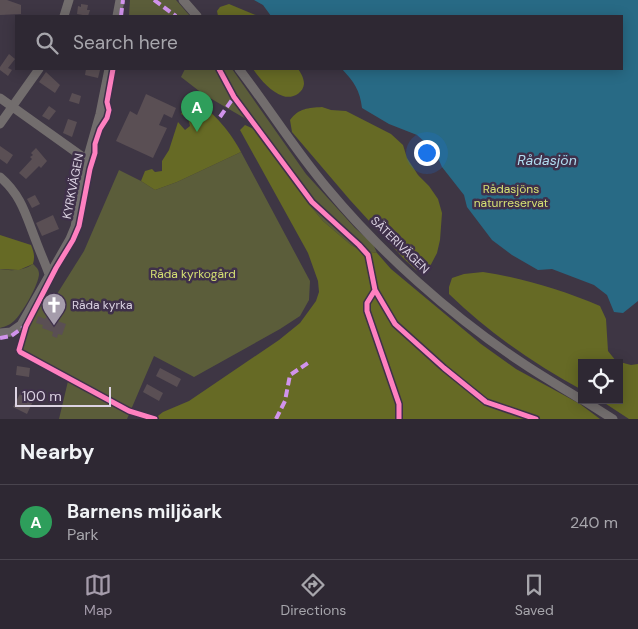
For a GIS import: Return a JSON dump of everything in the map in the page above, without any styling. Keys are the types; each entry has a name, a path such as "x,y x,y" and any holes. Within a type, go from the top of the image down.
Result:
{"street":[{"path":"64,15 69,0"},
{"path":"117,15 120,0"},
{"path":"183,0 196,15"},
{"path":"0,124 38,70"},
{"name":"KYRKVÄGEN","path":"0,333 11,332 21,325 75,228 87,160 100,114 109,70"},
{"name":"SÄTERIVÄGEN","path":"240,70 300,154 328,189 374,240 468,323 520,362 578,398"},
{"path":"0,98 66,147 87,160"},
{"path":"0,177 12,187 20,200 49,274"},
{"name":"SÄTERIVÄGEN","path":"589,404 613,419"}],"green space":[{"path":"130,0 176,0 189,15 129,15"},
{"path":"229,4 256,15 218,15 217,11 220,7"},
{"path":"184,70 233,70 306,174 355,228 373,244 377,253 360,250 351,245 323,221 307,202 274,153 246,119 203,94 181,77"},
{"path":"254,70 299,70 304,84 299,93 290,97 279,94 262,81"},
{"path":"195,103 215,116 233,138 241,152 177,182 155,190 141,181 145,171 152,169 155,172 162,171 162,161 169,150 178,122 185,130 190,126 188,118 181,114 186,104"},
{"path":"322,107 346,111 391,134 403,145 407,158 418,175 438,199 442,213 440,240 437,253 426,274 416,270 403,258 292,132 290,120 297,113 308,108"},
{"path":"245,125 256,130 307,202 323,221 351,245 360,250 377,253 391,269 481,344 516,369 580,404 600,419 154,419 163,412 189,401 279,340 300,323 316,301 319,292 318,281 308,253 240,130"},
{"name":"Råda kyrkogård","path":"241,152 310,281 309,300 300,316 194,377 154,356 127,419 59,419 69,377 21,352 29,324 39,305 48,302 57,294 84,251 119,170 155,190 177,182"},
{"path":"0,235 31,245 34,254 33,264 19,270 0,269"},
{"path":"33,264 38,269 39,274 29,299 14,321 0,328 0,269 17,270"},
{"path":"483,272 513,278 542,285 600,306 606,319 608,351 614,359 578,359 578,388 512,346 479,321 449,294 452,278 464,274"},
{"path":"623,363 631,365 638,364 638,419 629,419 606,404 623,404"}],"water":[{"name":"Rådasjön","path":"254,0 638,0 638,301 623,313 614,312 607,295 594,285 552,269 538,270 512,255 492,240 467,207 464,195 442,167 435,151 417,135 389,124 362,108 356,87 343,70 623,70 623,15 270,15 263,5"}],"building":[{"path":"0,0 7,0 21,5 21,14 0,15"},
{"path":"81,4 88,5 87,10 90,10 88,15 77,14 78,6 81,7"},
{"path":"9,54 15,59 8,68 12,70 8,76 0,70 0,67"},
{"path":"86,70 100,70 98,78 85,75"},
{"path":"46,72 60,85 55,93 39,82"},
{"path":"72,93 81,96 79,104 69,101"},
{"path":"146,94 176,108 172,118 164,114 159,125 167,128 153,158 116,141 130,111 137,115"},
{"path":"49,106 56,111 49,120 42,116"},
{"path":"68,119 77,122 72,137 63,133"},
{"path":"0,146 13,155 7,164 0,159"},
{"path":"36,148 47,161 26,179 19,173 32,159 30,157 33,155 31,153"},
{"path":"35,195 40,204 32,208 27,199"},
{"path":"53,215 59,229 42,236 36,223"},
{"name":"Råda kyrka","path":"38,316 66,324 62,335 58,334 57,338 52,336 53,332 42,328 43,325 36,323"},
{"path":"17,366 30,368 29,377 16,375"},
{"path":"160,368 181,379 177,387 156,376"},
{"path":"147,384 163,393 159,401 143,392"},
{"path":"21,392 34,399 27,414 13,407"}],"marked path":[{"path":"121,15 123,0"},
{"path":"154,0 175,15"},
{"path":"220,117 234,97"},
{"path":"0,338 11,336 24,327"},
{"path":"276,419 285,401 290,375 308,363"}],"cycle path":[{"path":"113,70 107,102 109,110 95,144 95,153 79,226 26,326 19,350 129,411 155,419"},
{"path":"220,70 234,97 312,202 368,255 375,290 395,324 444,368 486,402 536,419"},
{"path":"375,290 367,303 367,311 399,404 399,419"}],"place":[{"name":"Barnens miljöark","path":"197,132"},
{"name":"Råda kyrka","path":"54,326"}],"park label":[{"name":"Rådasjöns naturreservat","path":"511,196"}]}
